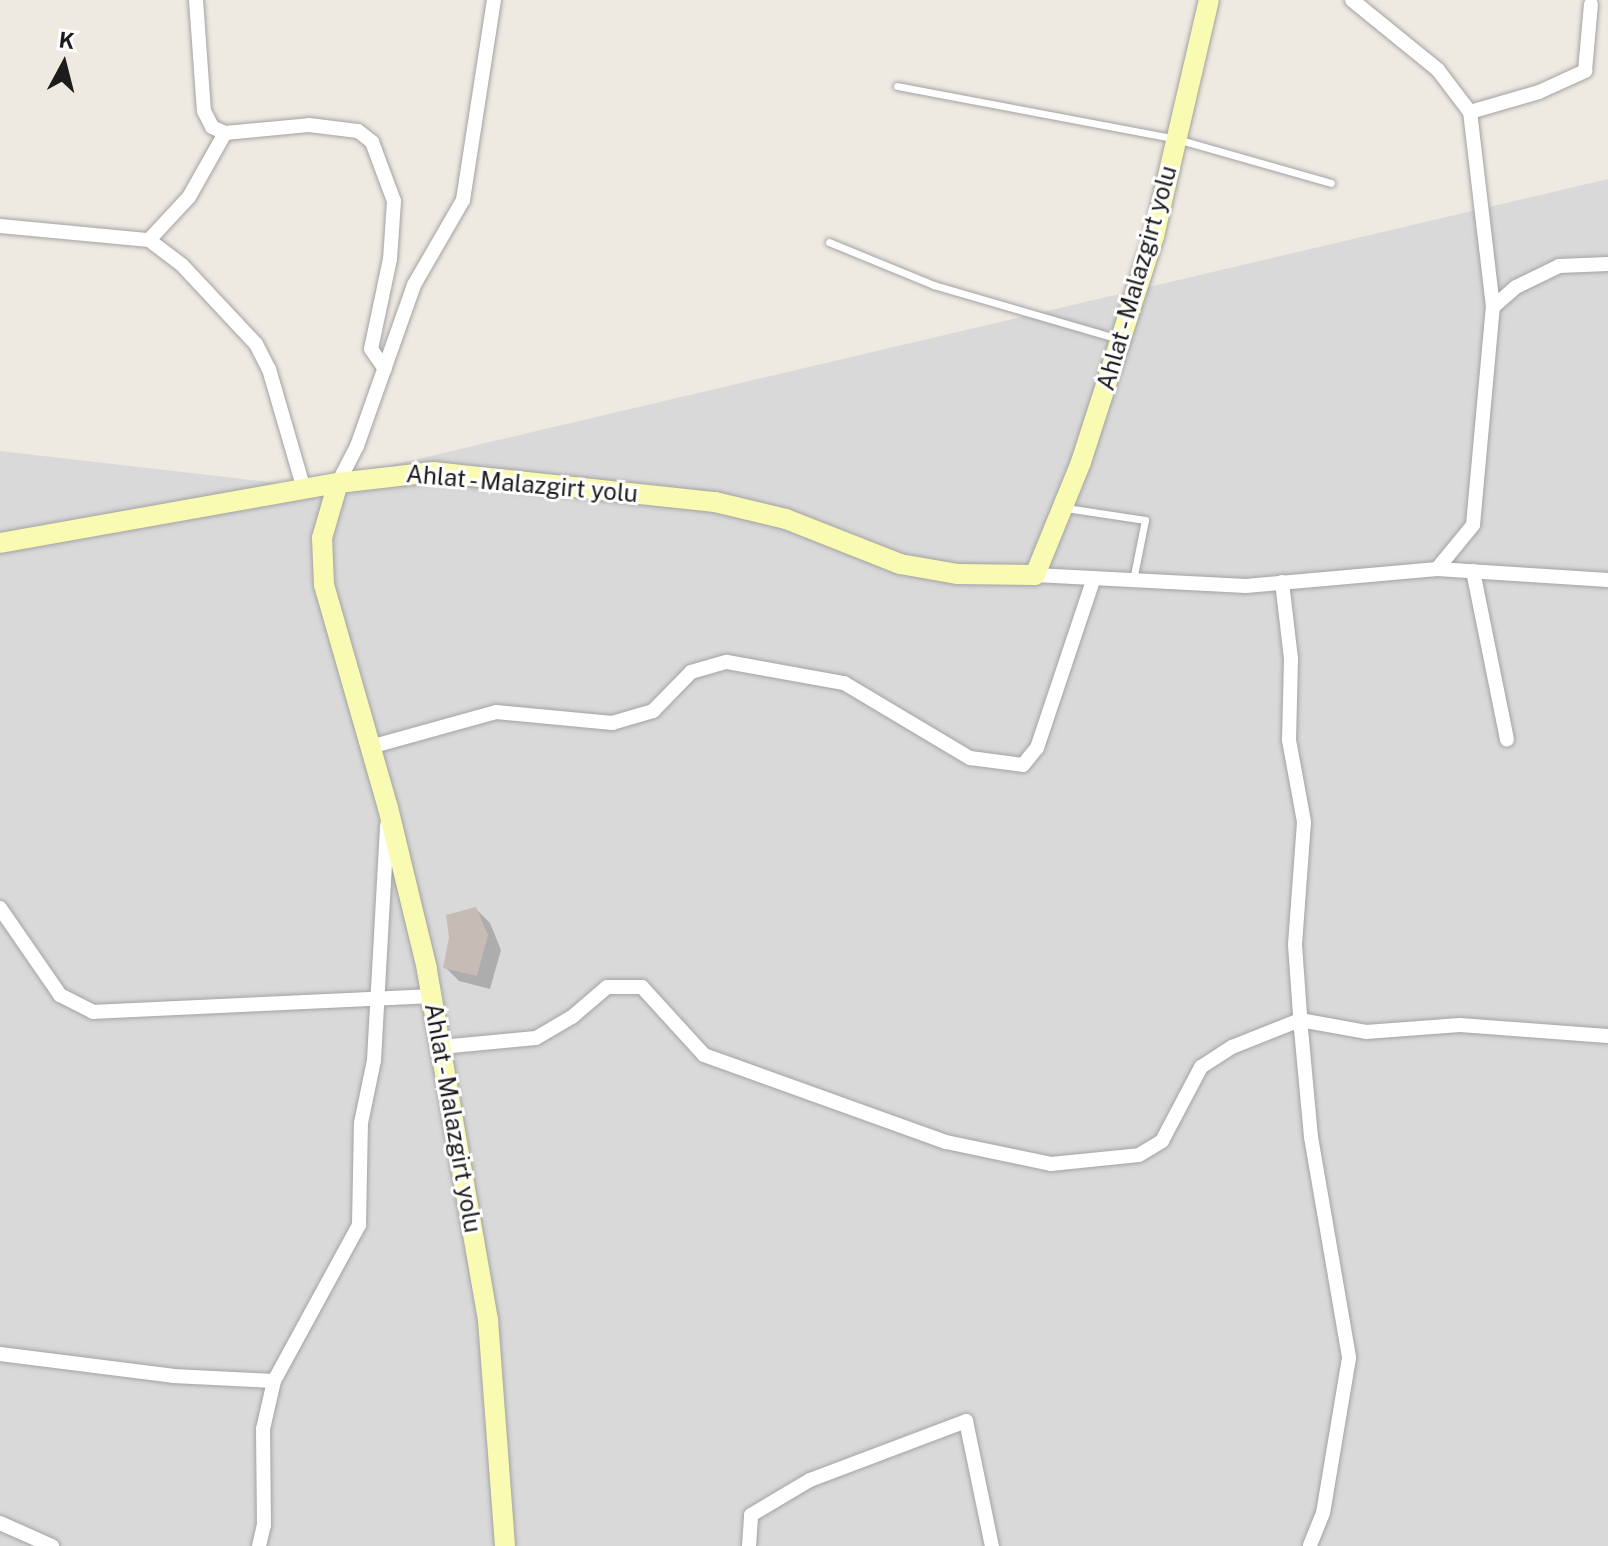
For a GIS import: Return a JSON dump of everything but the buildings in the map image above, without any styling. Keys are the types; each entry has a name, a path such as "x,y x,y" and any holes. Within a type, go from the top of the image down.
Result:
{"main road":[{"name":"Ahlat - Malazgirt yolu","path":"505,1546 488,1320 432,996 388,808 321,564 322,538 338,483 433,472 715,502 786,519 900,564 958,574 1035,575 1064,508 1154,236 1209,0"},
{"path":"0,543 303,486 338,483"}],"street":[{"path":"196,0 204,111 212,127 225,133 347,127 372,142 394,201 390,259 371,349 385,369"},
{"path":"338,483 385,369 414,285 463,200 494,0"},
{"path":"1352,0 1438,70 1470,112 1493,307 1473,525 1437,569"},
{"path":"1470,112 1539,92 1585,71 1591,4"},
{"path":"149,240 189,197 225,133"},
{"path":"0,226 149,240 182,265 262,354 303,486"},
{"path":"1493,307 1516,287 1559,266 1608,264"},
{"path":"1035,575 1282,582 1437,569 1608,580"},
{"path":"1473,571 1507,740"},
{"path":"370,747 496,712 612,723 653,711 691,672 727,662 844,683 970,758 1023,765 1037,748 1094,578"},
{"path":"1282,582 1291,659 1289,740 1304,822 1295,945 1300,1020 1311,1137 1349,1358 1326,1499 1310,1546"},
{"path":"259,1546 264,1525 263,1429 274,1381 299,1327 359,1225 361,1123 374,1060 388,808"},
{"path":"0,908 60,995 93,1012 432,996"},
{"path":"441,1047 536,1038 572,1017 607,987 642,987 704,1055 946,1142 1051,1164 1139,1155 1162,1141 1201,1067 1232,1047 1300,1020 1366,1032 1460,1025 1608,1036"},
{"path":"0,1354 173,1376 274,1381"},
{"path":"749,1546 751,1515 810,1480 966,1421 992,1546"},
{"path":"0,1523 52,1546"}],"lane":[{"path":"897,86 1177,139 1331,183"},
{"path":"829,242 934,285 1121,339"},
{"path":"1064,508 1145,520 1133,580"}],"shaded area":[{"path":"1608,179 1608,1546 0,1546 0,451 303,486"}]}
